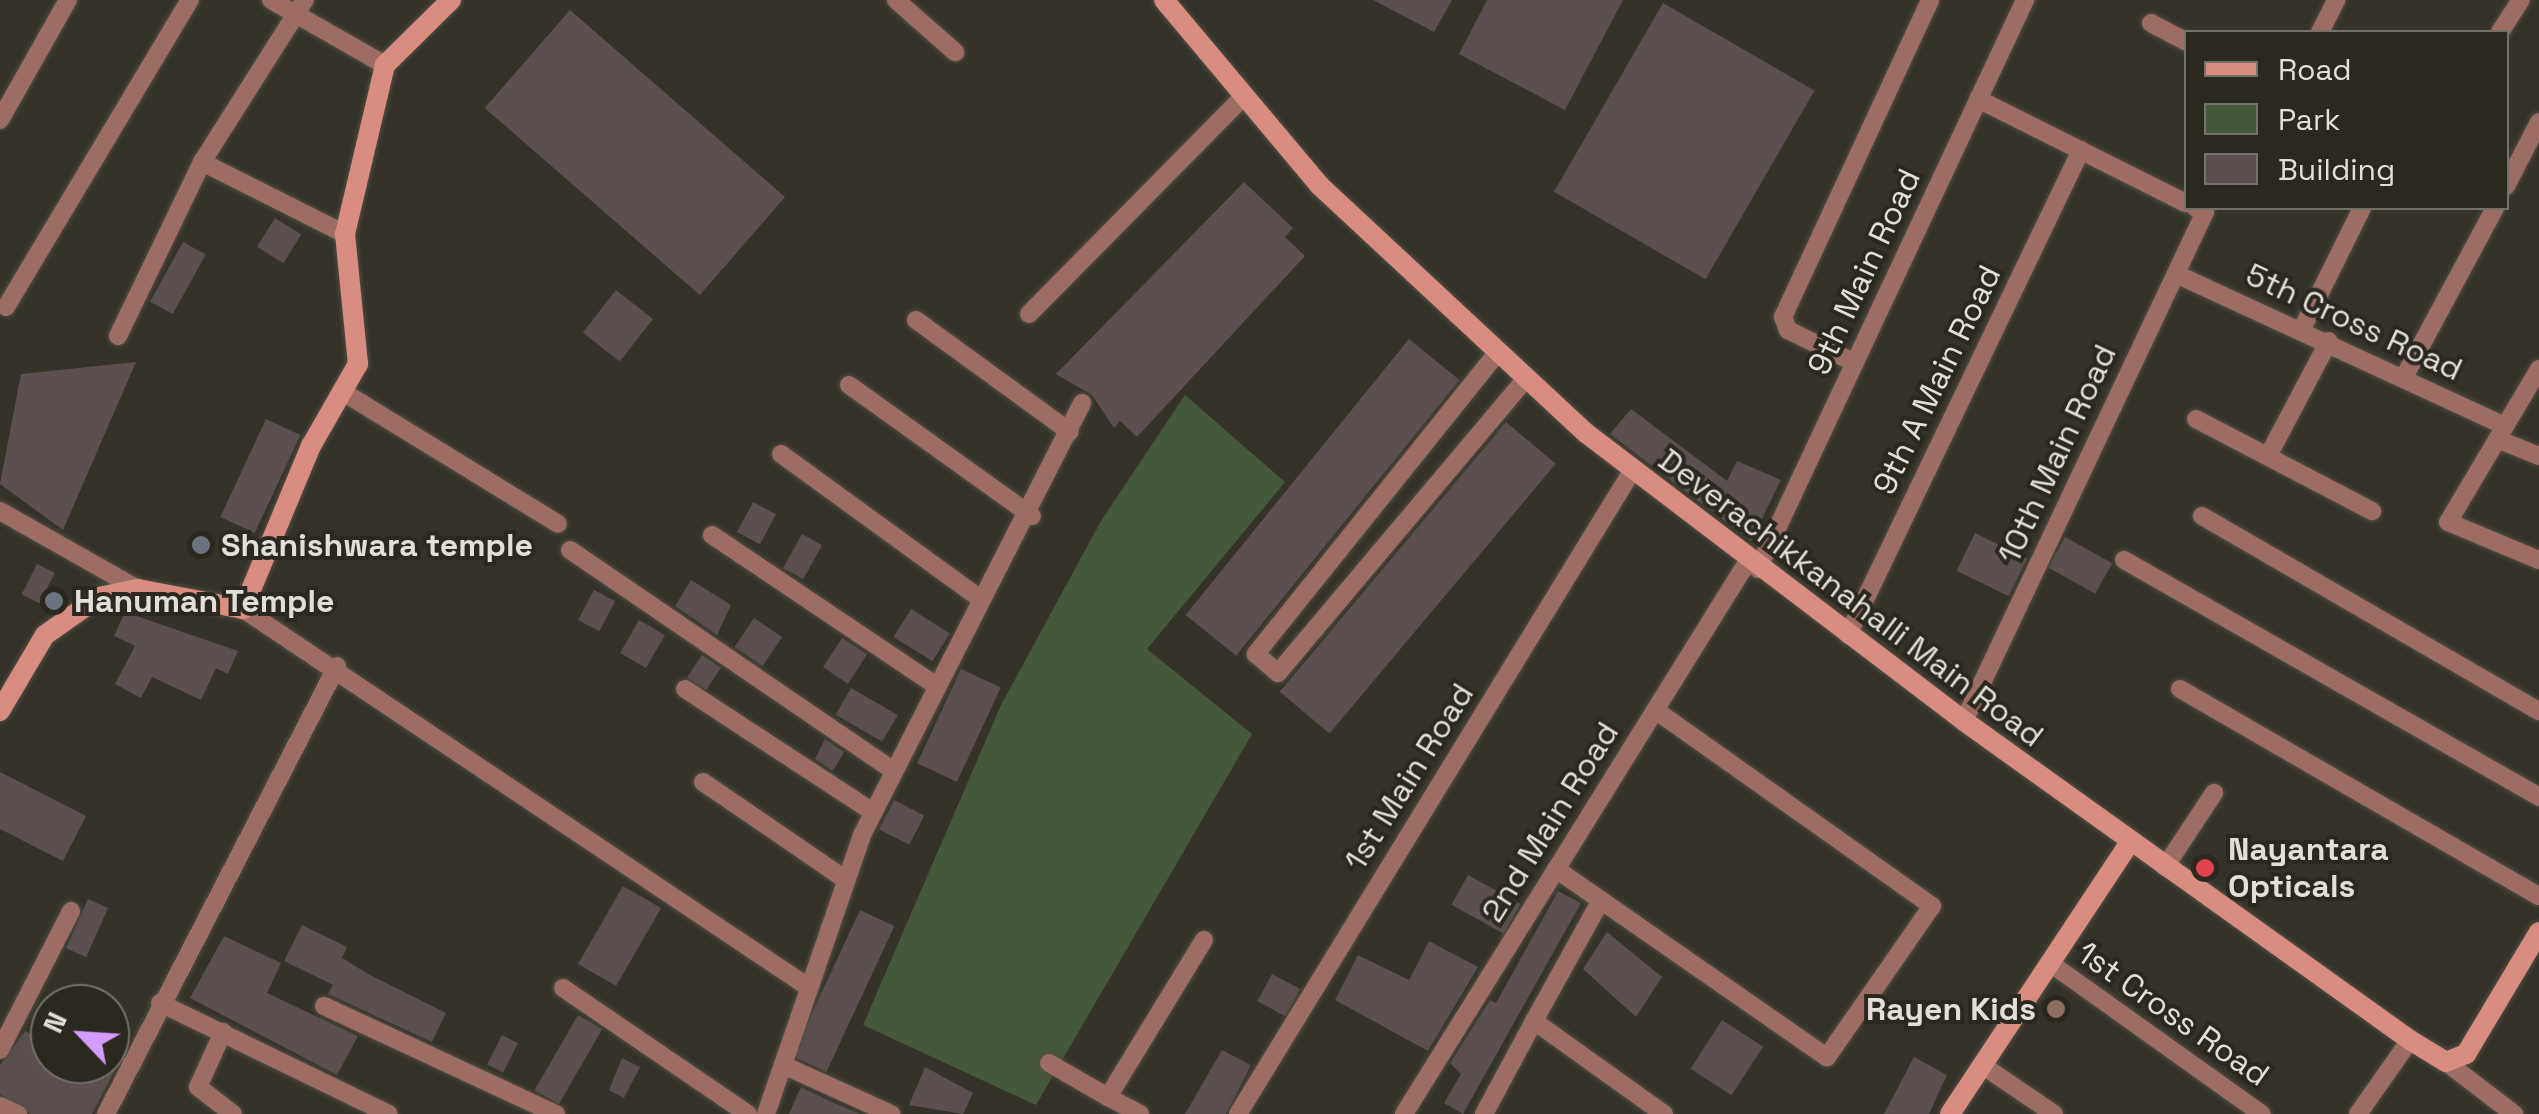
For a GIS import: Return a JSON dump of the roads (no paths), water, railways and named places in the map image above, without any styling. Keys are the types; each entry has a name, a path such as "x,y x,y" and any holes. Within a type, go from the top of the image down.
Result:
{"street":[{"path":"0,120 68,0"},
{"path":"6,307 190,0"},
{"path":"272,0 300,8 385,65"},
{"path":"243,609 358,364 345,234 385,65 451,0"},
{"path":"896,0 955,52"},
{"name":"Deverachikkanahalli Main Road","path":"1164,0 1319,186 1526,379 1632,471 1753,565 2130,842 2446,1062"},
{"path":"1855,363 1788,330 1784,317 1930,0"},
{"name":"9th Main Road","path":"1753,565 1855,363 2025,0"},
{"path":"2321,30 2336,0"},
{"path":"2501,30 2521,0"},
{"path":"118,336 202,162 300,8"},
{"path":"2151,23 2184,41"},
{"path":"1029,314 1242,98"},
{"path":"1978,99 2184,202"},
{"path":"2509,180 2539,122"},
{"name":"9th A Main Road","path":"1848,635 2081,150"},
{"path":"202,162 345,234"},
{"name":"10th Main Road","path":"1964,721 2176,274 2200,210"},
{"path":"2302,329 2361,210"},
{"path":"2404,377 2494,210"},
{"name":"5th Cross Road","path":"2176,274 2404,377 2539,456"},
{"path":"916,320 1070,432"},
{"path":"2268,456 2329,341"},
{"path":"1498,352 1256,654 1278,672 1526,379"},
{"path":"2539,370 2448,522 2539,560"},
{"path":"849,385 1032,516"},
{"path":"343,392 558,524"},
{"path":"766,1114 873,812 934,684 1032,516 1082,403"},
{"path":"2196,418 2372,511"},
{"path":"781,454 982,600"},
{"name":"1st Main Road","path":"1238,1114 1632,471"},
{"path":"0,511 138,588 243,609 337,666 808,987"},
{"path":"2202,516 2539,712"},
{"path":"712,535 934,684"},
{"path":"570,550 893,770"},
{"path":"2124,560 2539,797"},
{"name":"2nd Main Road","path":"1404,1114 1655,710 1753,565"},
{"path":"0,711 19,670 69,613 138,588"},
{"path":"106,1114 337,666"},
{"path":"2180,689 2538,891"},
{"path":"685,690 873,812"},
{"path":"1556,869 1827,1057 1932,906 1655,710"},
{"path":"703,782 846,880"},
{"path":"2166,867 2214,794"},
{"path":"1950,1114 2130,842"},
{"path":"1484,1114 1601,900"},
{"path":"0,1050 70,911"},
{"path":"2514,1114 2487,1106 2446,1062 2466,1054 2539,932"},
{"path":"1108,1096 1204,940"},
{"name":"1st Cross Road","path":"2050,963 2262,1114"},
{"path":"563,988 748,1114"},
{"path":"160,1003 388,1114"},
{"path":"324,1006 556,1114"},
{"path":"1534,1021 1664,1114"},
{"path":"223,1032 198,1087 233,1114"},
{"path":"2358,1114 2410,1040"},
{"path":"1049,1063 1140,1114"},
{"path":"1982,1065 2054,1114"},
{"path":"783,1066 891,1114"},
{"path":"0,1106 18,1114"}],"place":[{"name":"Shanishwara temple","path":"201,545"},
{"name":"Hanuman Temple","path":"54,601"},
{"name":"Nayantara Opticals","path":"2205,868"},
{"name":"Rayen Kids","path":"2056,1009"}]}
